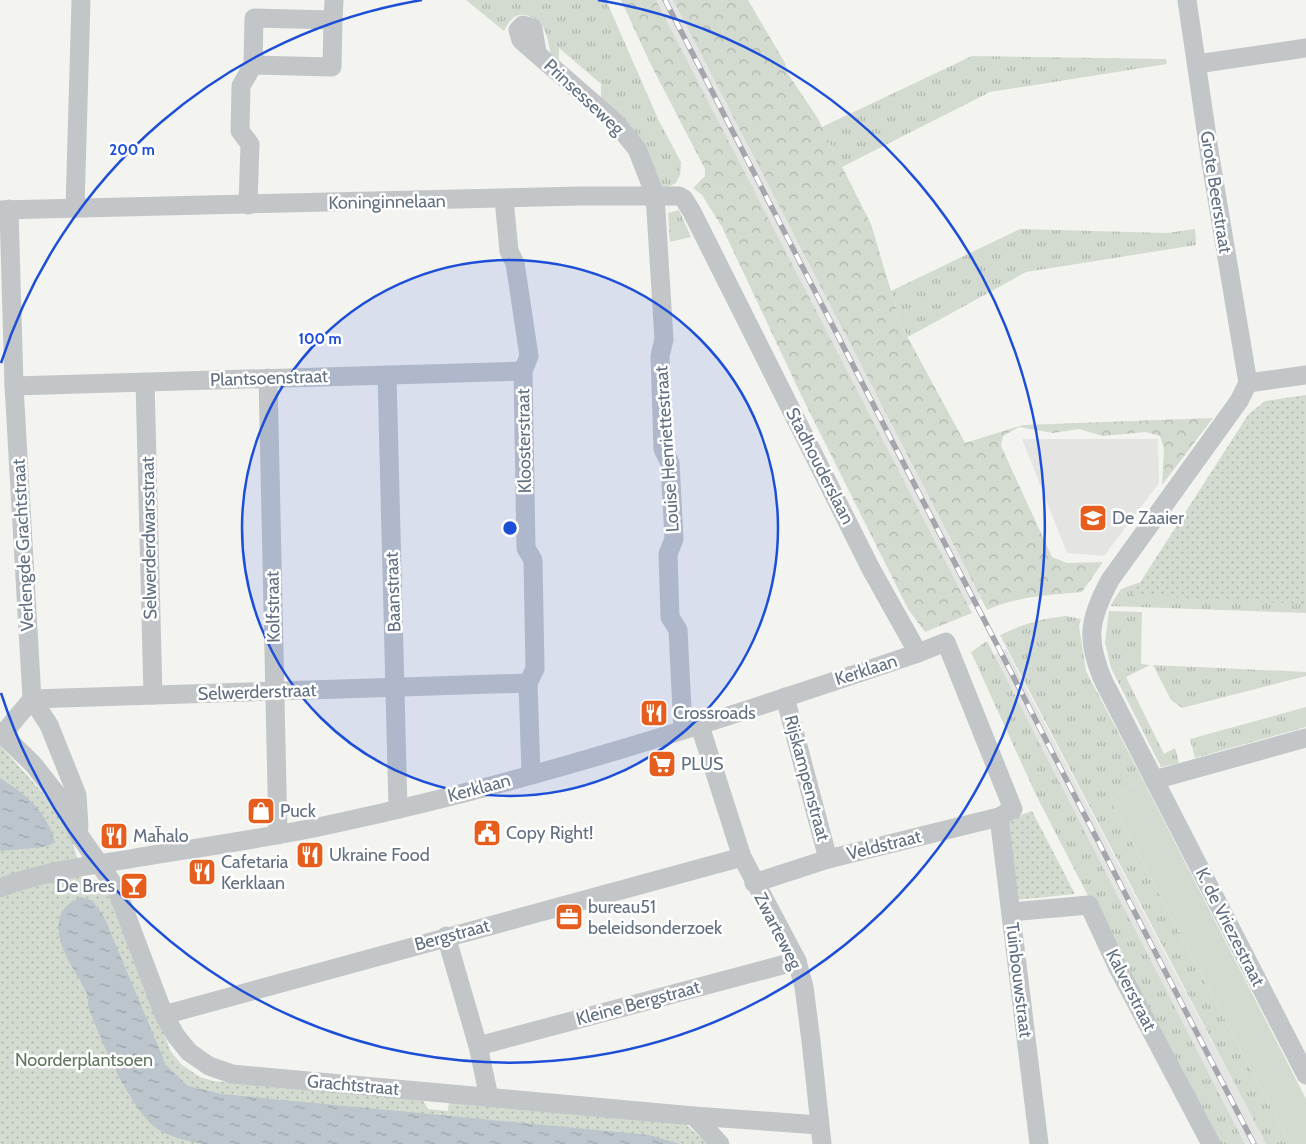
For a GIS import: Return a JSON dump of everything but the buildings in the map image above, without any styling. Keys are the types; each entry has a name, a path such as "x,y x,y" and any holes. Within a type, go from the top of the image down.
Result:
{"street":[{"path":"75,208 81,0"},
{"path":"253,65 332,68 334,0"},
{"name":"Grote Beerstraat","path":"1187,0 1248,384"},
{"path":"248,204 250,144 240,132 241,86 253,65 254,18 333,20"},
{"path":"1196,64 1306,48"},
{"name":"Prinsesseweg","path":"537,54 620,128 637,149 655,195"},
{"name":"Louise Henriettestraat","path":"655,195 664,340 660,356 663,449 670,464 674,539 668,554 670,617 678,630 691,728"},
{"name":"Koninginnelaan","path":"4,210 679,196 684,199 726,277"},
{"name":"Kloosterstraat","path":"504,199 509,252 515,262 529,356 523,371 526,548 533,560 534,580 535,669 528,683 531,774"},
{"name":"Verlengde Grachtstraat","path":"4,210 32,699 49,725 77,795 79,835"},
{"name":"Stadhouderslaan","path":"726,277 872,569 918,653"},
{"name":"Plantsoenstraat","path":"14,386 523,371"},
{"name":"Baanstraat","path":"387,375 398,809"},
{"path":"1248,384 1306,375"},
{"name":"Kolfstraat","path":"268,378 278,835"},
{"name":"Selwerderdwarsstraat","path":"145,382 153,695"},
{"name":"K. de Vriezestraat","path":"1248,384 1239,401 1110,580 1096,606 1092,621 1092,647 1099,671 1306,1074"},
{"name":"Kerklaan","path":"0,888 20,880 99,863 278,835 398,809 531,774 691,728 946,642"},
{"name":"Tuinbouwstraat","path":"946,642 1006,813 1011,912 1039,1144"},
{"name":"Selwerderstraat","path":"32,699 528,683"},
{"name":"Rijskampenstraat","path":"785,697 828,859"},
{"path":"32,699 1,733 33,764 62,801 79,835 99,863"},
{"name":"Zwarteweg","path":"691,728 742,857 754,883 797,961 810,1032 822,1144"},
{"path":"1154,780 1306,738"},
{"name":"Veldstraat","path":"754,883 828,859 1006,813"},
{"name":"Bergstraat","path":"164,1015 446,936 742,857"},
{"name":"Grachtstraat","path":"99,863 116,888 164,1015 176,1036 189,1052 209,1066 232,1074 694,1116 819,1125"},
{"name":"Kalverstraat","path":"1011,912 1089,905 1118,968 1211,1144"},
{"path":"446,936 478,1046 489,1098"},
{"name":"Kleine Bergstraat","path":"478,1046 797,961"},
{"path":"694,1116 720,1144"}],"shaded area":[{"path":"656,0 673,0 981,599 968,606"},
{"name":"De Zaaier","path":"1022,439 1158,439 1159,483 1104,556 1067,553"},
{"path":"1006,649 1266,1144 1245,1144 993,655"}],"green space":[{"path":"466,0 606,0 659,121 681,162 680,175 676,183 666,188 661,186 601,99 601,84 559,48 559,66 552,60 547,36 541,22 529,16 519,15 511,20 504,31"},
{"path":"621,0 656,0 972,613 925,632 908,609 802,397 722,227 702,195 693,188 705,176 705,169 650,63"},
{"path":"673,0 748,0 785,63 788,74 817,117 871,224 901,325 965,443 1023,425 1213,418 1162,485 1164,449 1160,436 1146,432 1103,436 1079,429 1053,433 1019,427 1003,436 1001,446 1052,557 1067,563 1103,562 1082,592 1021,599 987,610"},
{"path":"972,56 1166,59 1167,64 990,92 842,167 822,127"},
{"path":"679,210 691,237 670,242 668,213"},
{"path":"1020,229 1167,233 1195,229 1196,245 1026,272 908,337 901,325 891,291"},
{"path":"1306,395 1306,604 1132,595 1248,415 1265,401"},
{"path":"1306,524 1306,613 1110,606 1121,589"},
{"path":"1109,611 1142,612 1141,664 1150,665 1126,677 1164,754 1175,748 1179,763 1161,767 1111,668 1105,642"},
{"path":"1066,616 1081,619 1079,626 1086,671 1142,778 1110,800 1290,1144 1266,1144 1000,635 1032,622"},
{"path":"987,641 1245,1144 1216,1144 1036,795 971,652"},
{"path":"1153,665 1306,672 1306,676 1182,708 1171,700"},
{"path":"1306,707 1306,727 1195,758 1190,739"},
{"name":"Noorderplantsoen","path":"0,745 49,800 70,832 83,879 99,880 96,887 101,890 104,884 107,888 171,1052 182,1065 200,1077 213,1081 422,1099 428,1109 448,1111 449,1102 684,1123 709,1144 0,1144"},
{"path":"1142,778 1306,1099 1306,1144 1290,1144 1110,800"},
{"path":"1032,811 1075,894 1015,900 1006,820"}],"water":[{"path":"0,778 35,805 47,822 55,843 43,847 0,851"},
{"path":"81,897 93,901 104,917 166,1065 188,1086 221,1094 649,1135 680,1144 203,1144 168,1134 150,1123 123,1084 94,1023 83,985 63,950 59,931 60,916 67,906"}],"railway":[{"path":"665,0 1254,1144"}],"place":[{"name":"De Zaaier","path":"1093,518"},
{"name":"Crossroads","path":"654,713"},
{"name":"PLUS","path":"662,764"},
{"name":"Puck","path":"261,811"},
{"name":"Copy Right!","path":"487,833"},
{"name":"Mah̄alo","path":"114,836"},
{"name":"Ukraine Food","path":"310,855"},
{"name":"Cafetaria Kerklaan","path":"202,872"},
{"name":"De Bres","path":"134,886"},
{"name":"bureau51 beleidsonderzoek","path":"569,917"}]}
